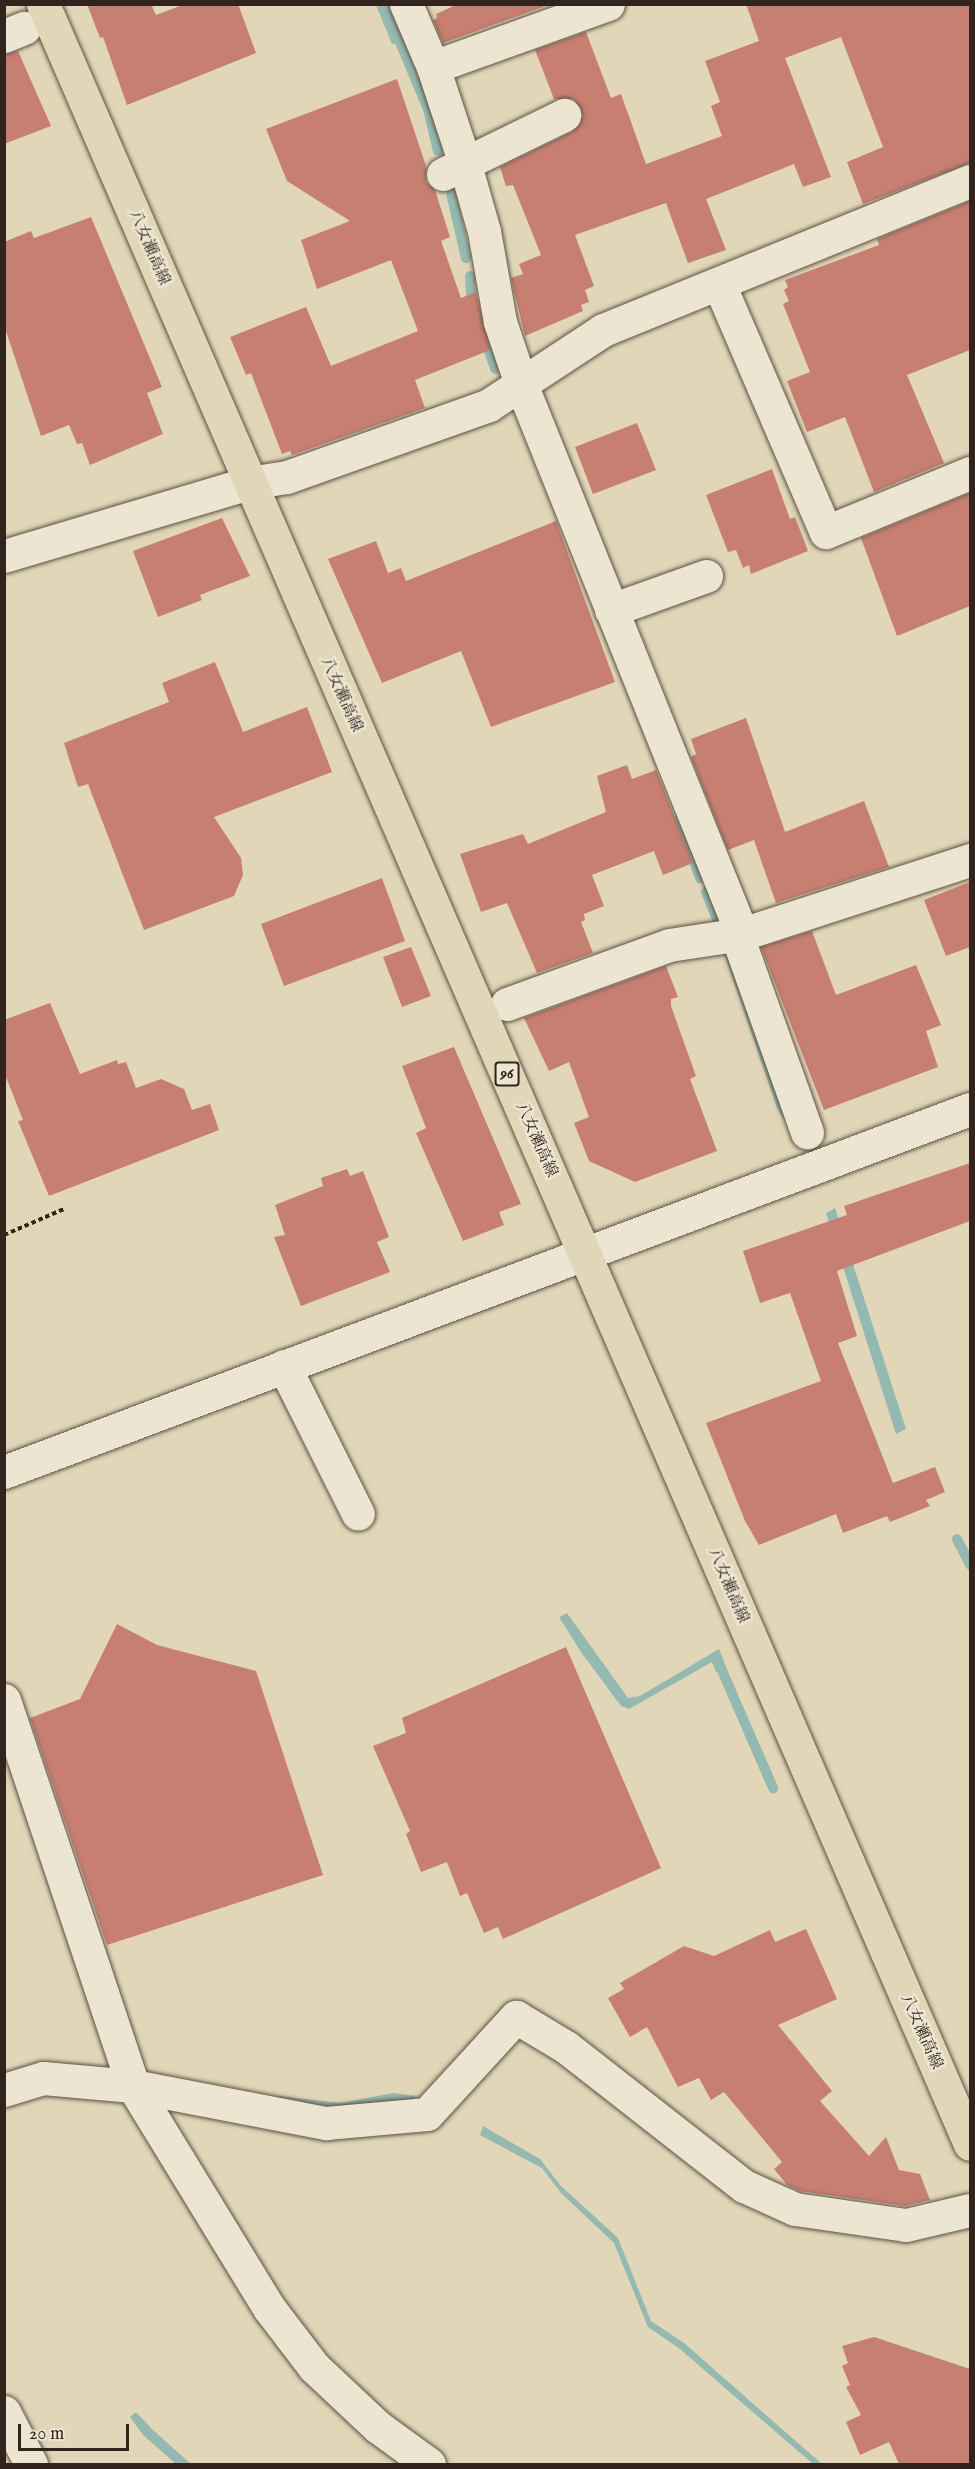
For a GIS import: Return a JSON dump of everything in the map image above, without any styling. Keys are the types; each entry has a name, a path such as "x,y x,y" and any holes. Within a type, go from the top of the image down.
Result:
{"main road":[{"name":"八女瀬高線","path":"24,23 249,483 586,1252 970,2144"}],"street":[{"path":"406,4 429,60 454,168 484,231 500,322 521,384 742,934 740,944 807,1132"},
{"path":"429,60 608,4"},
{"path":"454,168 564,115"},
{"path":"4,556 249,483 287,477 489,405 603,330 970,181"},
{"path":"719,284 826,532 970,472"},
{"path":"611,610 706,576"},
{"path":"507,1004 669,945 742,934 970,860"},
{"path":"4,1472 970,1109"},
{"path":"284,1366 358,1514"},
{"path":"4,1700 133,2086 269,2308 314,2367 378,2427 429,2464"},
{"path":"4,2090 43,2078 133,2086 326,2123 427,2114 516,2017 566,2047 744,2186 795,2209 906,2225 970,2210"},
{"path":"8,2428 31,2464"}],"path":[{"path":"4,1235 64,1209"}],"water":[{"path":"376,5 391,5 405,41 392,44"},
{"path":"731,947 793,1119 785,1121 777,1108 723,950"},
{"path":"835,1208 906,1429 896,1434 826,1213"},
{"path":"961,1537 970,1553 970,1573 953,1543"},
{"path":"567,1613 628,1698 640,1696 719,1649 727,1669 716,1672 712,1662 629,1709 621,1706 581,1652 559,1617"},
{"path":"393,2093 415,2096 415,2101 344,2110 277,2100 279,2096 341,2103"},
{"path":"483,2126 540,2159 561,2186 618,2238 651,2321 684,2343 822,2464 813,2464 680,2349 648,2327 614,2243 561,2193 542,2168 480,2135"},
{"path":"136,2412 191,2464 176,2464 143,2435 130,2417"}],"building":[{"path":"87,4 151,4 156,15 185,4 238,4 256,53 127,105 103,37 100,38"},
{"path":"458,4 551,4 443,43 433,20 437,18 436,14"},
{"path":"746,4 970,4 970,163 863,204 847,162 883,147 841,37 785,58 831,177 803,187 794,164 706,199 726,250 688,263 666,203 575,235 594,286 585,290 589,302 581,305 583,311 525,336 511,278 523,274 519,264 541,255 513,185 506,186 500,167 572,132 583,116 574,99 554,99 535,50 586,32 611,98 621,94 646,164 722,136 711,106 720,102 705,61 759,41"},
{"path":"18,51 51,126 4,144 4,54"},
{"path":"397,79 426,166 426,182 435,190 450,237 441,241 461,298 476,292 490,350 415,380 425,408 292,455 290,451 282,454 251,373 246,375 230,337 306,307 331,366 418,331 391,260 317,289 301,240 350,221 287,181 266,129"},
{"path":"970,201 970,350 907,375 944,463 874,492 845,417 807,432 787,381 810,372 783,304 789,301 784,290 788,287 785,280 879,245 877,239"},
{"path":"91,217 162,387 147,393 163,434 90,465 82,443 77,444 69,425 41,436 4,325 4,242 31,231 34,238"},
{"path":"637,423 656,470 593,494 575,447"},
{"path":"772,469 790,519 795,517 808,551 751,574 749,565 743,568 736,550 728,552 706,495"},
{"path":"970,493 970,606 897,636 861,538"},
{"path":"222,518 250,576 200,595 202,600 158,617 133,551"},
{"path":"556,521 615,682 491,727 461,651 382,683 328,559 376,541 388,573 401,568 406,581"},
{"path":"215,662 243,732 307,707 332,772 214,817 241,858 243,875 234,896 144,930 88,784 78,787 64,743 169,702 162,683"},
{"path":"746,718 785,832 864,801 889,867 776,903 754,840 728,850 691,757 696,754 691,739"},
{"path":"627,765 632,779 656,770 693,863 663,875 654,851 592,875 604,906 584,914 585,920 581,922 593,953 537,973 507,903 481,912 460,854 523,834 528,844 606,812 597,776"},
{"path":"382,878 405,941 284,986 261,924"},
{"path":"970,882 970,947 946,956 924,900"},
{"path":"812,931 836,995 916,965 941,1025 926,1031 938,1067 824,1110 761,947"},
{"path":"411,947 431,996 402,1007 383,957"},
{"path":"666,966 678,997 671,999 671,1006 696,1076 690,1079 717,1151 635,1182 589,1161 574,1123 589,1117 569,1062 549,1071 524,1018"},
{"path":"50,1003 80,1074 117,1060 118,1064 126,1062 136,1088 161,1079 184,1089 192,1110 210,1104 219,1130 49,1196 18,1121 23,1120 4,1072 4,1020"},
{"path":"454,1047 521,1204 499,1212 504,1225 463,1241 416,1133 426,1128 402,1066"},
{"path":"970,1163 970,1221 837,1271 857,1336 838,1343 893,1483 935,1467 945,1492 926,1500 930,1506 890,1522 887,1516 843,1533 836,1514 759,1545 745,1521 706,1423 821,1381 790,1293 760,1303 743,1251 847,1215 844,1206"},
{"path":"347,1169 350,1176 363,1171 389,1237 377,1242 390,1272 301,1306 274,1237 285,1235 275,1205 323,1186 321,1178"},
{"path":"117,1624 157,1645 256,1671 323,1875 107,1945 30,1718 80,1699"},
{"path":"566,1647 661,1868 503,1939 498,1927 484,1933 467,1893 460,1896 447,1862 421,1872 406,1834 410,1831 373,1746 406,1733 402,1718"},
{"path":"806,1929 837,1999 778,2025 832,2091 820,2101 869,2156 886,2137 899,2170 920,2174 930,2200 905,2206 800,2191 787,2185 774,2169 782,2162 724,2092 711,2100 699,2078 678,2087 647,2027 630,2037 608,1998 624,1989 620,1983 684,1946 714,1956 770,1930 775,1942"},
{"path":"874,2337 970,2369 970,2464 899,2464 889,2442 860,2455 846,2422 861,2415 846,2387 850,2385 842,2366 848,2363 842,2346"}],"waterway":[{"path":"384,4 428,109 438,151"},
{"path":"451,193 466,258"},
{"path":"470,276 471,294"},
{"path":"484,338 495,369"},
{"path":"679,819 700,878"},
{"path":"706,892 721,929"},
{"path":"957,1539 970,1565"},
{"path":"717,1659 773,1788"}]}
